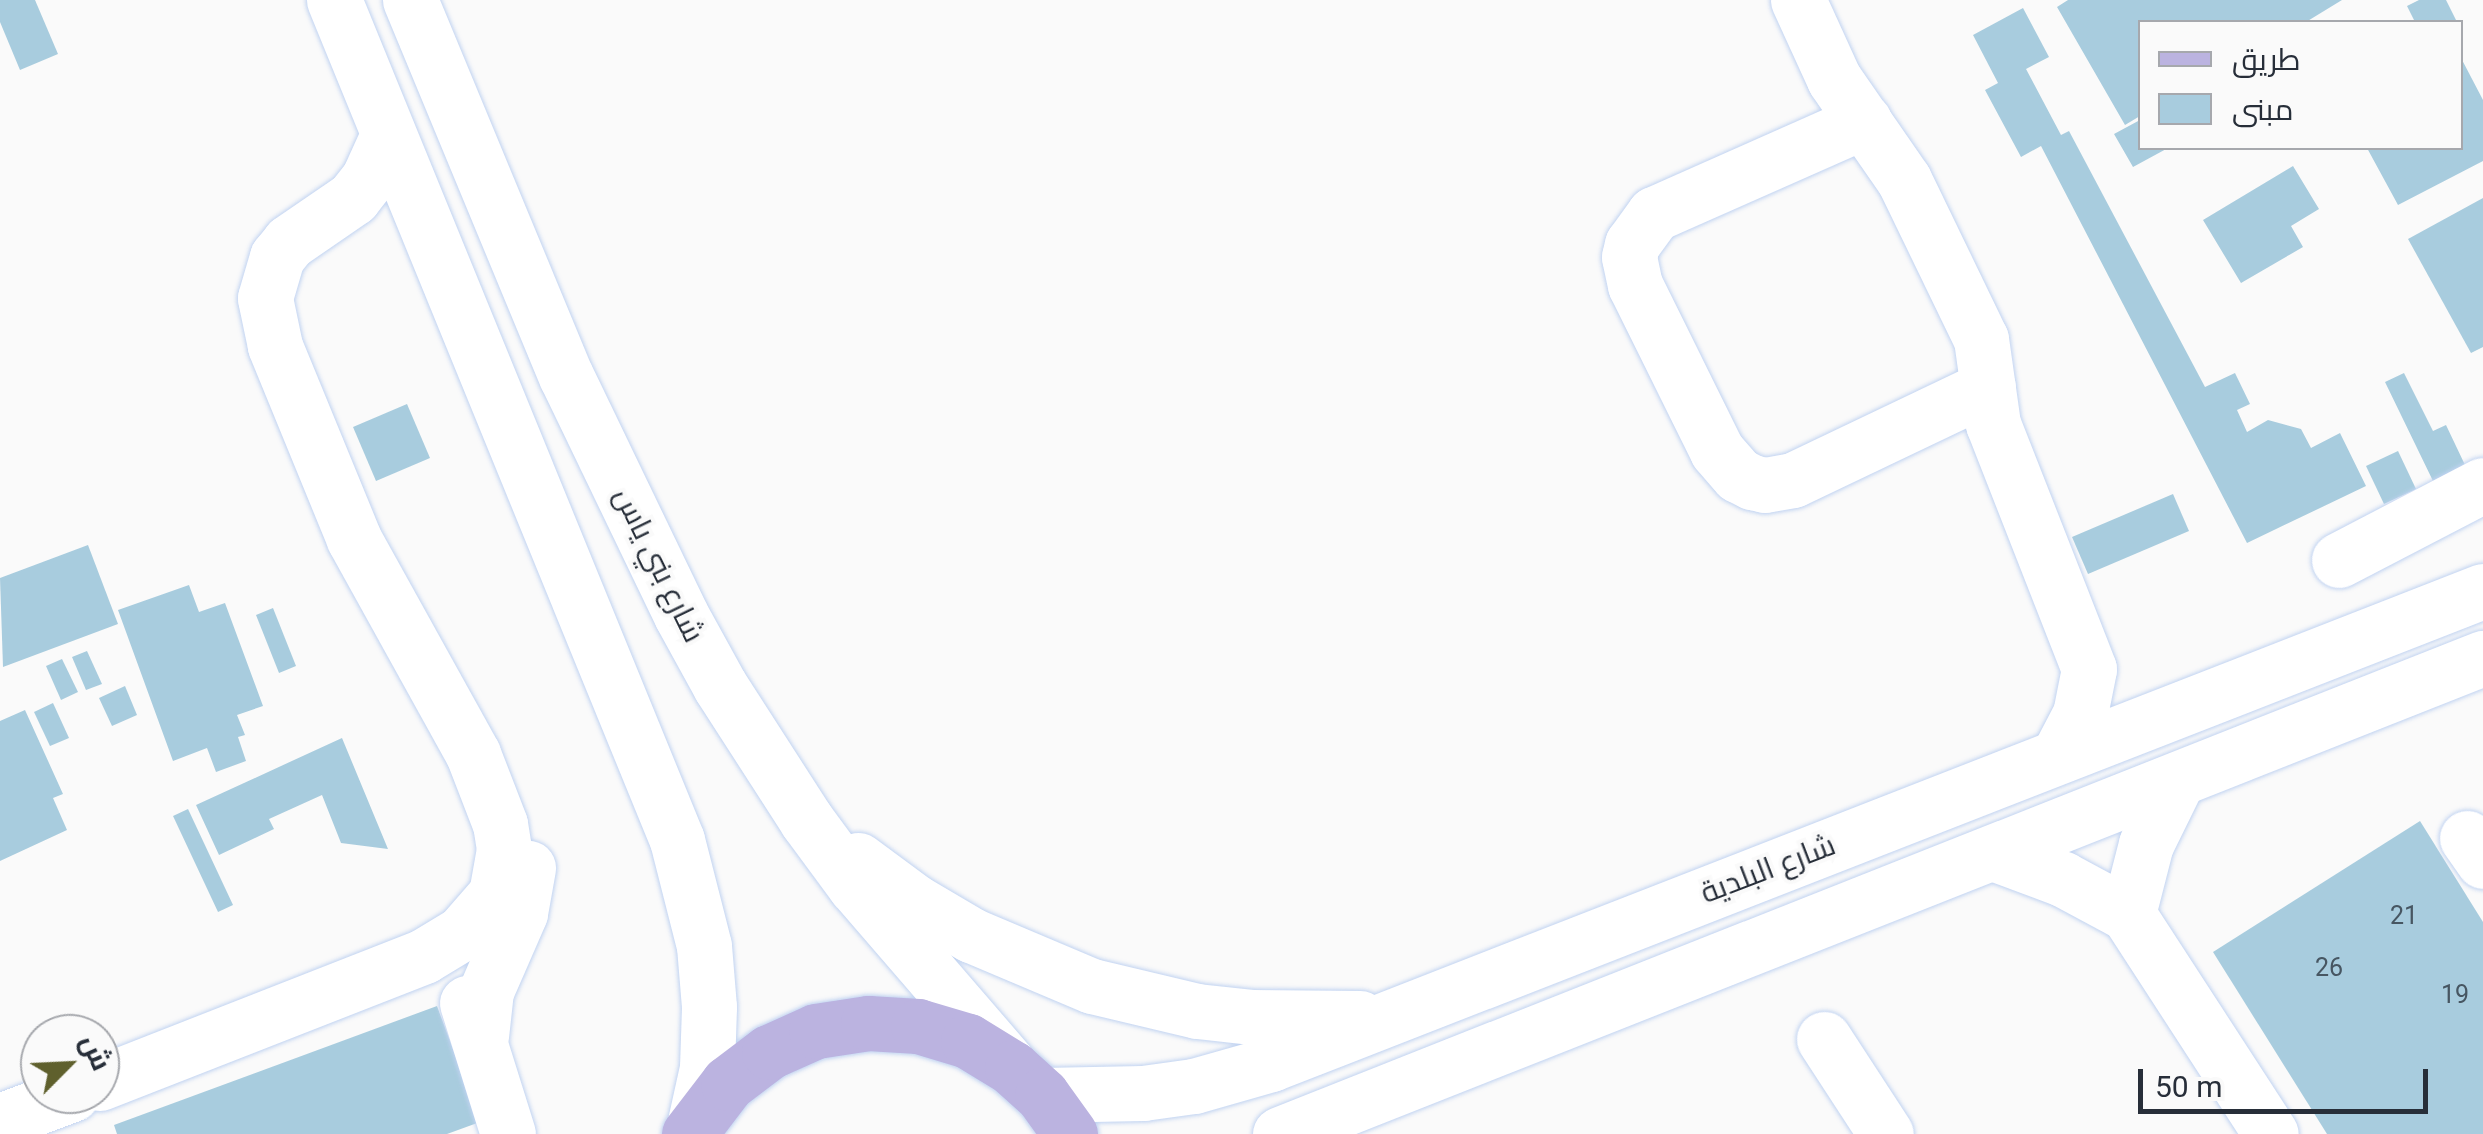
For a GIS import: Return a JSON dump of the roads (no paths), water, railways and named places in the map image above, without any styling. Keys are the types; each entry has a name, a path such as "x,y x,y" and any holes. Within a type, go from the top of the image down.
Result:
{"main road":[{"path":"692,1128 728,1083 769,1052 834,1028 868,1023 918,1026 968,1041 1041,1099"}],"street":[{"path":"334,0 677,840 692,886 704,946 710,1007 707,1068 692,1128"},
{"name":"شارع بني ياس","path":"410,0 566,376 681,615 807,821 904,949 1041,1099"},
{"path":"1798,0 1834,79 1904,180 1974,321 1986,358 1992,424 2089,669 2080,714 2058,756"},
{"path":"1864,121 1654,214 1632,244 1630,257 1636,284 1718,451 1738,475 1752,482 1780,484 1793,480 1988,387"},
{"path":"120,1075 402,964 462,933 496,894 504,849 500,824 473,754 354,538 276,346 266,298 268,276 289,242 335,215 368,180 388,135"},
{"path":"335,215 382,216 428,233"},
{"path":"2340,560 2483,485"},
{"name":"شارع البلدية","path":"1041,1099 1194,1086 1271,1064 2483,591"},
{"path":"1280,1134 2483,658"},
{"path":"2089,669 2127,695 2170,712"},
{"path":"473,754 494,769 508,790 526,838 528,866 520,913 486,991 481,1036"},
{"path":"2128,914 2146,844 2178,779"},
{"path":"807,821 914,902 971,935 1092,986 1197,1011 1251,1017 1388,1018"},
{"path":"1993,853 2063,879 2128,914 2271,1134"},
{"path":"402,964 425,969 454,988 474,1014 508,1134"},
{"path":"1824,1039 1886,1134"}]}
